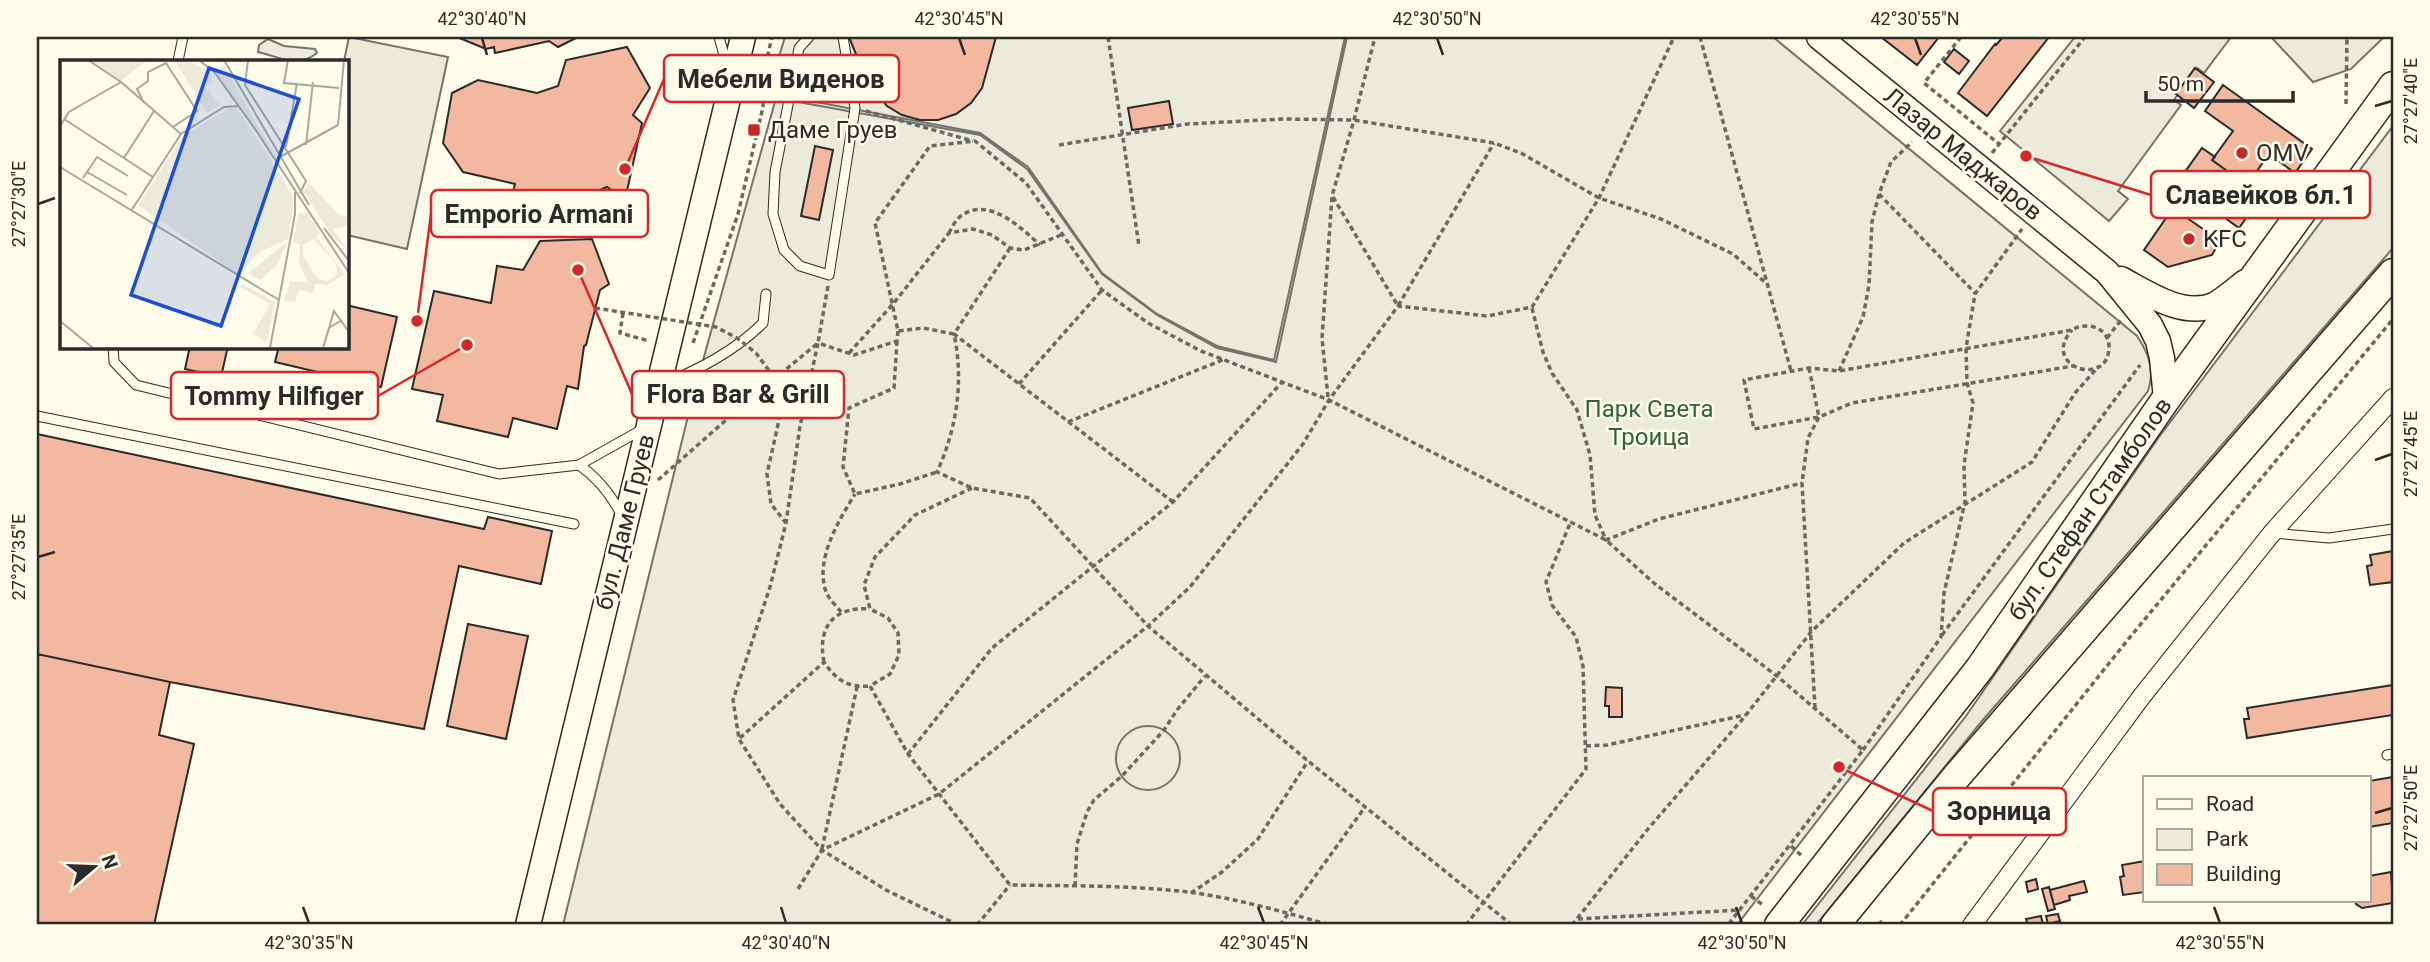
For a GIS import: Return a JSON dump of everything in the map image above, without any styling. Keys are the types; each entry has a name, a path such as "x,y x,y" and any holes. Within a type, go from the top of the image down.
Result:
{"main road":[{"name":"бул. Даме Груев","path":"530,913 743,37"},
{"name":"Лазар Маджаров","path":"1819,37 2107,272 2150,325 2158,341 2166,399"},
{"name":"бул. Стефан Стамболов","path":"1771,916 1980,668 2166,399 2393,86"},
{"name":"Лазар Маджаров","path":"2107,272 2169,303 2200,309 2226,298 2262,268"},
{"path":"1835,925 1956,776 2393,273"}],"street":[{"path":"1972,925 2142,696 2272,533 2393,398"}],"lane":[{"path":"177,60 183,37"},
{"path":"719,37 732,83"},
{"path":"809,37 799,48 775,172 773,214 784,250 800,266 830,275 855,108 843,37"},
{"path":"657,388 717,359 745,340 763,323 766,294"},
{"path":"113,348 114,362 136,385 499,474 579,465 648,426"},
{"path":"37,416 574,524"},
{"path":"579,465 597,478 614,499 625,520"},
{"path":"2272,533 2329,538 2393,529"}],"path":[{"path":"1108,37 1139,246"},
{"path":"1329,400 1322,338 1332,195 1375,37"},
{"path":"1606,540 1595,515 1590,455 1577,410 1552,373 1543,352 1532,307 1599,198 1674,37"},
{"path":"1700,37 1791,371"},
{"path":"1961,37 1924,83 1999,144"},
{"path":"1981,167 2085,37"},
{"path":"2346,104 2347,37"},
{"path":"855,108 975,141 1026,183 1102,290 1148,323 1201,351 1329,400 1606,540 1655,584 1777,676 1863,750"},
{"path":"1059,145 1187,124 1284,119 1354,120 1494,143 1521,153 1599,198 1661,219 1733,254 1767,284"},
{"path":"1839,371 1863,317 1869,285 1872,222 1879,194 1892,162 1929,125"},
{"path":"855,494 843,467 849,408 894,388 898,331 875,223 930,146 975,141"},
{"path":"822,850 939,794 1148,626 1190,587 1303,444 1329,400 1398,306 1494,143"},
{"path":"1879,194 1975,294"},
{"path":"1332,195 1398,306"},
{"path":"848,354 893,303 960,216 975,209 989,210 1009,219 1040,245"},
{"path":"949,233 974,229 992,235 1010,248 1024,250 1061,234"},
{"path":"1941,637 1944,593 1965,502 1965,465 1973,403 1968,383 1966,348 1975,294 2015,238"},
{"path":"937,472 948,447 957,411 958,353 954,334 1010,248"},
{"path":"830,275 800,426 786,523 770,587 733,701 739,739 780,804 822,850 886,890 958,925"},
{"path":"1019,384 1102,290"},
{"path":"1398,306 1487,316 1532,307"},
{"path":"595,308 716,327 737,338 756,353 770,372 778,397 779,420 767,474 771,504 786,523"},
{"path":"623,313 620,333 667,346"},
{"path":"1900,925 2143,621 2393,319"},
{"path":"1572,925 1811,632 1903,543 2032,462 2075,393 2099,366 2107,357 2109,346 2104,333 2085,325 2072,330 1839,371 1809,368 1744,380 1754,429 1819,417 1852,403 2073,366 2086,370 2099,366"},
{"path":"898,331 923,328 954,334 1173,502"},
{"path":"2072,330 2064,345 2066,357 2073,366"},
{"path":"818,344 854,355 897,341"},
{"path":"1728,925 1863,750 1941,637 2158,341"},
{"path":"656,482 743,405 818,344"},
{"path":"1068,422 1225,359"},
{"path":"1809,368 1819,417 1808,438 1802,482 1815,708"},
{"path":"908,754 992,648 1173,502 1283,381"},
{"path":"841,612 827,594 824,568 832,530 855,494 937,472 972,488 1030,498 1148,626 1308,761 1512,925"},
{"path":"1606,540 1659,519 1802,482"},
{"path":"870,609 864,585 874,557 915,515 972,488"},
{"path":"1465,925 1586,769 1583,666 1576,637 1552,604 1546,582 1571,521"},
{"path":"856,608 870,609 888,618 898,633 899,655 890,674 870,686 857,687 842,682 834,677 824,662 821,646 823,634 828,623 841,612 856,608"},
{"path":"739,739 824,662"},
{"path":"1075,886 1077,844 1094,800 1122,776 1164,730 1177,709 1205,675"},
{"path":"870,686 908,754 1010,884 1130,887 1191,892 1289,913 1329,925"},
{"path":"798,889 822,850 857,687"},
{"path":"1586,746 1607,745 1746,715"},
{"path":"1191,892 1222,872 1258,839 1308,761"},
{"path":"1280,925 1365,807"},
{"path":"1791,846 1803,857"},
{"path":"977,925 1010,884"},
{"path":"1751,896 1771,916"},
{"path":"1576,919 1740,910"},
{"path":"1878,925 1881,922 1885,925"}],"green space":[{"path":"349,37 448,57 407,249 348,235 348,60 344,60"},
{"path":"785,37 1345,37 1274,360 1217,346 1157,314 1102,273 1028,167 980,133 768,93"},
{"name":"Парк Света Троица","path":"1347,37 1773,37 2137,336 2145,349 2151,369 2148,391 1737,925 563,925 692,400 776,98 980,135 1027,169 1102,274 1157,315 1217,348 1276,362"},
{"path":"2075,37 2231,37 2204,73 2197,68 2174,100 2181,105 2118,191 2128,199 2109,221 2000,131"},
{"path":"2271,37 2384,37 2351,69 2313,82"},
{"path":"268,39 284,46 315,49 317,53 302,60 288,60 258,52 259,45"},
{"path":"2393,126 2393,248 1982,721 1816,925 1802,925 1966,716 2159,437"}],"shaded area":[{"path":"1148,726 1171,735 1180,758 1171,781 1148,790 1125,781 1116,758 1125,735"}],"building":[{"path":"457,37 578,37 558,47 549,41 495,53 494,47 486,49"},
{"path":"849,37 996,37 982,88 971,103 956,114 938,120 920,120 902,115 887,106 862,69"},
{"path":"1881,37 1939,37 1917,65"},
{"path":"2003,37 2049,37 1987,116 1958,93"},
{"path":"627,47 650,88 633,115 642,123 625,200 607,187 547,213 541,195 513,192 515,184 463,172 443,143 452,93 478,80 537,93 558,86 566,60"},
{"path":"1954,49 1969,61 1959,74 1944,62"},
{"path":"2195,68 2214,82 2194,108 2176,94"},
{"path":"2223,85 2312,149 2295,173 2269,154 2247,185 2212,160 2233,131 2205,111"},
{"path":"1169,101 1173,124 1132,130 1128,108"},
{"path":"815,146 833,150 819,220 801,216"},
{"path":"2202,148 2215,157 2212,160 2247,185 2249,182 2264,193 2239,228 2177,183"},
{"path":"2173,208 2220,241 2212,255 2168,267 2144,250"},
{"path":"592,239 609,284 600,290 584,346 578,389 567,386 557,429 513,418 508,437 437,421 443,395 412,389 434,291 491,303 497,266 523,270 540,241"},
{"path":"348,305 397,317 381,387 275,362 278,348 348,348"},
{"path":"190,348 228,348 221,377 185,369"},
{"path":"37,434 484,529 488,517 552,531 541,584 459,566 424,729 170,682 37,654"},
{"path":"2393,551 2393,582 2370,585 2367,566 2372,565 2370,555"},
{"path":"468,624 528,636 506,739 447,726"},
{"path":"37,654 170,682 159,735 194,744 154,925 37,923"},
{"path":"2393,685 2393,715 2247,738 2244,719 2249,719 2247,708"},
{"path":"1606,687 1622,688 1622,717 1609,717 1609,706 1605,706"},
{"path":"2393,777 2393,823 2370,827 2370,781"},
{"path":"2143,861 2143,892 2123,895 2120,877 2124,876 2122,865"},
{"path":"2391,872 2393,903 2362,908 2356,904 2355,902 2370,902 2370,876"},
{"path":"2036,879 2038,889 2028,892 2026,882"},
{"path":"2084,881 2087,892 2069,896 2070,900 2054,905 2050,890"},
{"path":"2049,887 2055,909 2048,911 2042,889"},
{"path":"2058,914 2060,921 2048,924 2046,916"},
{"path":"2041,916 2043,925 2028,925 2026,919"}],"place":[{"name":"Даме Груев","path":"754,130"},
{"name":"OMV","path":"2242,153"},
{"name":"Славейков бл.1","path":"2026,156"},
{"name":"Мебели Виденов","path":"625,169"},
{"name":"KFC","path":"2189,239"},
{"name":"Flora Bar & Grill","path":"578,270"},
{"name":"Emporio Armani","path":"417,321"},
{"name":"Tommy Hilfiger","path":"467,345"},
{"name":"Зорница","path":"1839,767"}]}
